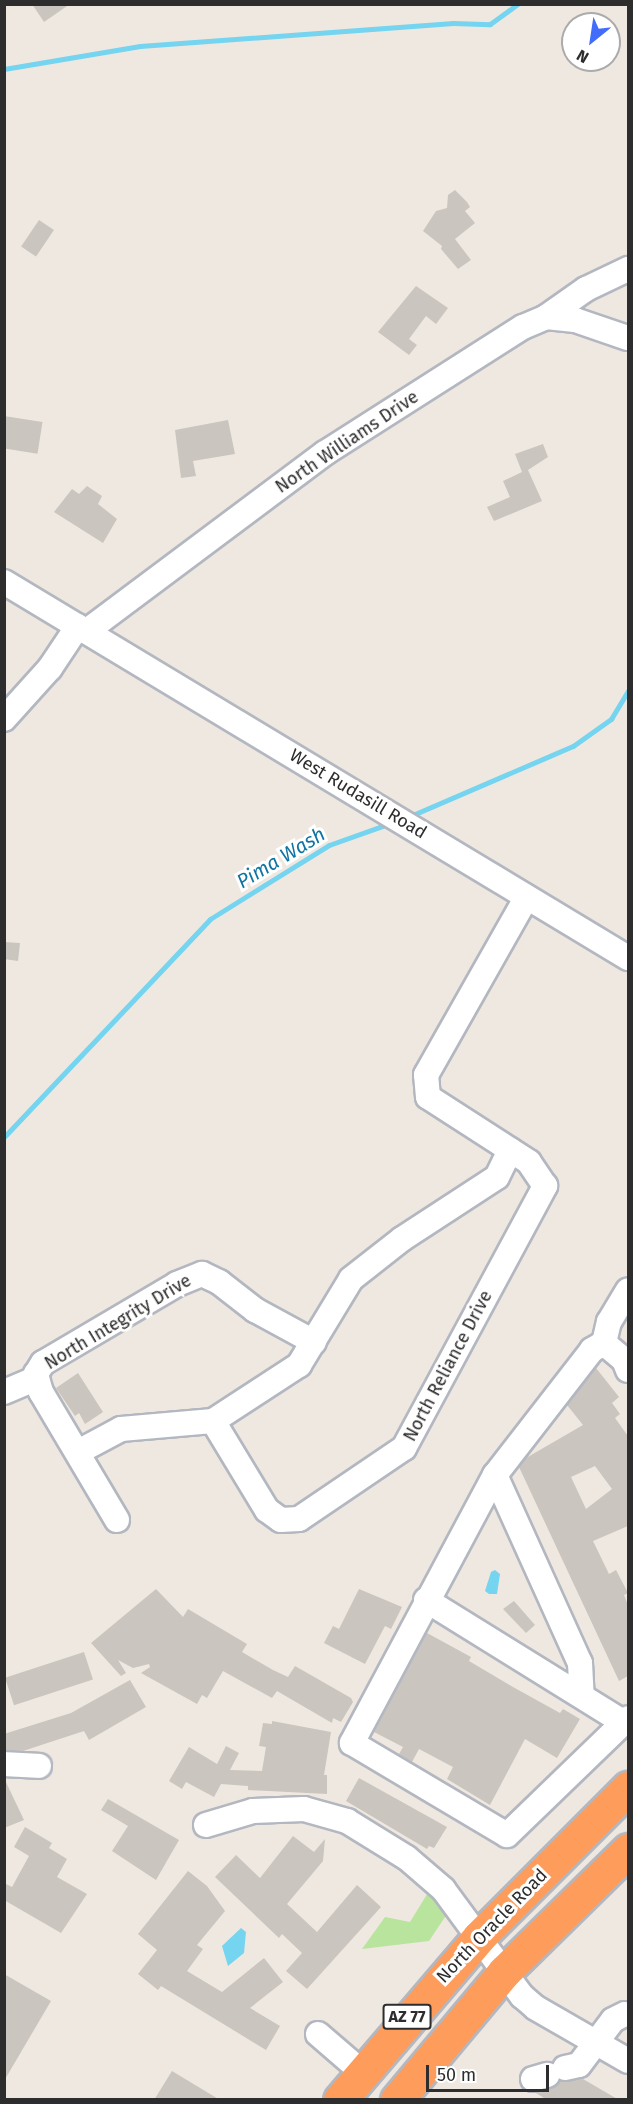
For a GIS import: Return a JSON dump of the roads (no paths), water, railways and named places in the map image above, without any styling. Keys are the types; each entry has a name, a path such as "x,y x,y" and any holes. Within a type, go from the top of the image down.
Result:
{"highway":[{"name":"North Oracle Road","path":"340,2100 479,1937 628,1788"},
{"name":"AZ 77","path":"396,2100 504,1972 628,1850"}],"street":[{"name":"North Williams Drive","path":"4,719 82,628 325,453 586,289 623,274"},
{"path":"546,316 575,320 628,338"},
{"name":"West Rudasill Road","path":"4,582 628,958"},
{"path":"78,1452 121,1429 213,1420 299,1365 351,1279 402,1239 497,1177 510,1150 428,1097 426,1075 526,898"},
{"name":"North Reliance Drive","path":"213,1420 267,1510 281,1520 299,1519 404,1448 545,1186 529,1162 510,1150"},
{"name":"North Integrity Drive","path":"117,1520 41,1392 37,1378 43,1363 177,1284 202,1274 219,1282 255,1310 314,1342"},
{"path":"426,1600 582,1696 626,1720 507,1835 352,1743 426,1600 495,1475 592,1350 604,1342 609,1322 628,1290"},
{"path":"604,1342 624,1360 628,1370"},
{"path":"4,1392 37,1378"},
{"path":"495,1475 580,1663 582,1696"},
{"path":"4,1764 39,1766"},
{"path":"206,1825 253,1811 304,1809 347,1821 407,1858 436,1883 504,1972 536,2008 628,2061"},
{"path":"549,2074 579,2065 613,2020 625,2014"},
{"path":"318,2034 362,2072"}],"water":[{"path":"495,1570 500,1574 497,1594 489,1594 485,1591 491,1572"},
{"path":"241,1928 246,1932 244,1953 228,1966 222,1946"}],"waterway":[{"path":"4,69 140,46 453,23 490,24 518,4"},
{"name":"Pima Wash","path":"408,817 573,746 611,719 628,691"},
{"name":"Pima Wash","path":"4,1137 210,919 329,845 391,823"}]}
